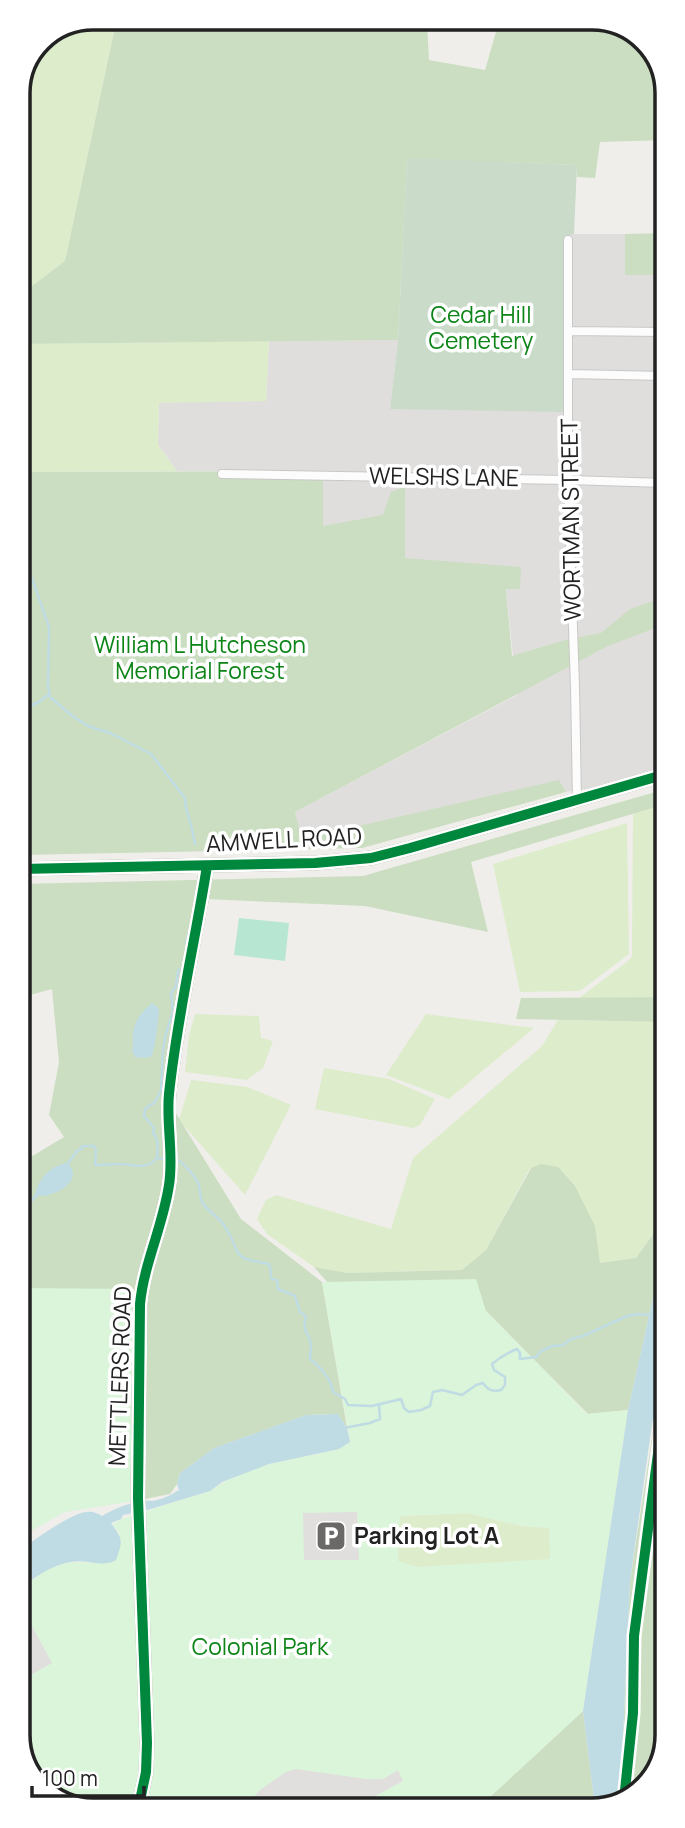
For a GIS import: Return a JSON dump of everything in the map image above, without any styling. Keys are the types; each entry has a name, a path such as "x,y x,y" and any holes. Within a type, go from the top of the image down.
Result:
{"street":[{"name":"WORTMAN STREET","path":"568,240 568,480 577,800"},
{"path":"569,331 655,332"},
{"path":"569,374 655,376"},
{"name":"WELSHS LANE","path":"222,474 655,483"},
{"name":"AMWELL ROAD","path":"30,869 315,863 371,858 655,777"},
{"name":"METTLERS ROAD","path":"141,1798 146,1772 147,1743 138,1498 142,1286 170,1182 169,1093 207,866"}],"shaded area":[{"path":"625,234 625,275 655,275 655,769 591,788 566,792 559,781 302,840 295,812 517,695 506,588 392,557 322,526 322,471 177,471 158,445 159,402 266,400 269,341 398,340 390,409 564,236"},
{"name":"Parking Lot A","path":"357,1512 359,1560 304,1560 303,1513"},
{"path":"32,1626 52,1663 30,1675"},
{"path":"296,1769 383,1779 398,1770 403,1781 371,1798 253,1798 286,1772"}],"green space":[{"path":"84,30 114,30 65,261 30,287 32,76 43,54 61,38"},
{"path":"114,30 427,30 429,60 485,70 497,30 597,30 617,35 634,45 647,61 653,76 655,140 600,142 595,178 577,177 577,165 407,159 398,340 30,344 30,287 65,261"},
{"name":"Cedar Hill Cemetery","path":"407,158 577,165 574,234 564,236 563,412 390,409 398,340"},
{"path":"655,233 655,275 625,275 625,234"},
{"path":"269,341 266,401 159,403 158,445 177,471 30,472 30,344"},
{"name":"William L Hutcheson Memorial Forest","path":"323,471 323,526 383,515 391,492 405,487 405,558 521,567 520,589 506,589 512,656 565,640 601,633 630,609 655,601 655,628 608,646 295,812 302,839 559,780 566,792 362,848 30,855 30,472"},
{"path":"655,792 655,807 471,862 488,932 365,906 204,899 169,1102 241,1219 322,1282 347,1428 338,1414 306,1415 214,1448 180,1473 170,1494 140,1500 30,1307 30,1157 64,1137 49,1115 59,1062 52,989 30,995 30,884 363,876"},
{"path":"655,807 655,997 579,998 632,956 633,814"},
{"path":"627,823 629,954 580,991 520,992 493,864"},
{"path":"239,918 289,923 285,961 234,955"},
{"path":"655,997 655,1022 516,1019 521,998"},
{"path":"195,1014 259,1016 261,1038 273,1041 263,1068 247,1080 185,1072 189,1036"},
{"path":"426,1014 534,1028 449,1099 386,1075"},
{"path":"558,1020 655,1022 655,1232 636,1258 600,1263 597,1245 530,1168 486,1250 462,1270 348,1273 314,1267 267,1234 257,1219 266,1200 276,1195 391,1229 413,1158 542,1046"},
{"path":"324,1068 389,1079 435,1099 420,1125 413,1128 315,1109"},
{"path":"191,1080 247,1087 291,1105 245,1195 179,1120"},
{"path":"541,1164 558,1167 575,1186 595,1226 600,1263 636,1258 655,1232 655,1289 628,1410 588,1414 486,1311 329,1284 314,1267 348,1273 462,1270 486,1250 531,1168"},
{"name":"Colonial Park","path":"476,1279 486,1311 587,1414 628,1410 583,1711 489,1798 88,1798 68,1793 51,1783 38,1767 30,1744 30,1581 62,1564 94,1563 120,1534 112,1525 121,1519 210,1491 252,1470 331,1450 350,1442 322,1282","holes":["467,1513 522,1526 549,1528 550,1559 417,1567 398,1561 400,1516"]},
{"path":"30,1288 134,1289 140,1412 140,1500 65,1512 30,1531"},
{"path":"655,1420 654,1748 642,1774 621,1791 630,1581"},
{"path":"467,1513 522,1526 550,1528 550,1560 417,1567 398,1562 399,1516"},
{"path":"583,1711 594,1798 489,1798"}],"water":[{"path":"152,1003 159,1008 152,1056 135,1057 132,1051 135,1024"},
{"path":"67,1163 73,1176 65,1187 50,1195 35,1195 46,1174"},
{"path":"655,1289 655,1411 630,1581 621,1791 594,1798 583,1711 628,1410"},
{"path":"338,1414 347,1428 350,1442 339,1449 269,1464 222,1482 210,1491 123,1515 121,1519 111,1523 121,1540 116,1560 105,1563 77,1561 64,1564 30,1581 30,1543 62,1522 86,1512 102,1516 130,1504 162,1498 179,1490 177,1484 180,1473 214,1448 306,1415"}],"waterway":[{"path":"30,573 49,627 50,697 88,726 110,733 151,754 185,798 195,844"},
{"path":"30,706 49,694"},
{"path":"187,948 189,931"},
{"path":"164,1159 157,1158 158,1145 153,1133 154,1128 144,1116 145,1109 155,1102 161,1090 163,1050 173,1011 171,993 176,986 178,971 182,968"},
{"path":"65,1167 82,1146 94,1146 95,1165 143,1166 157,1158"},
{"path":"179,1161 196,1179 202,1202 224,1225 238,1253 247,1259 269,1264 271,1277 277,1280 278,1289 295,1296 300,1312 306,1316 305,1329 311,1346 310,1359 330,1382 333,1392 345,1399 348,1405 372,1406 401,1399 404,1408 409,1412 430,1406 433,1392 442,1390 462,1395 483,1383 490,1390 501,1390 505,1385 505,1377 494,1370 492,1364 510,1352 517,1349 520,1359 536,1357 541,1351 563,1345 571,1339 627,1316 652,1315"},
{"path":"30,1202 38,1194"},
{"path":"344,1428 380,1419 379,1404"}],"cycle path":[{"path":"30,869 315,863 371,858 655,777"},
{"path":"141,1798 146,1772 147,1743 138,1498 140,1304 145,1274 169,1185 171,1162 168,1117 172,1065 207,866"},
{"path":"625,1789 633,1713 634,1636 655,1476"}],"place":[{"name":"Parking Lot A","path":"331,1536"}]}
